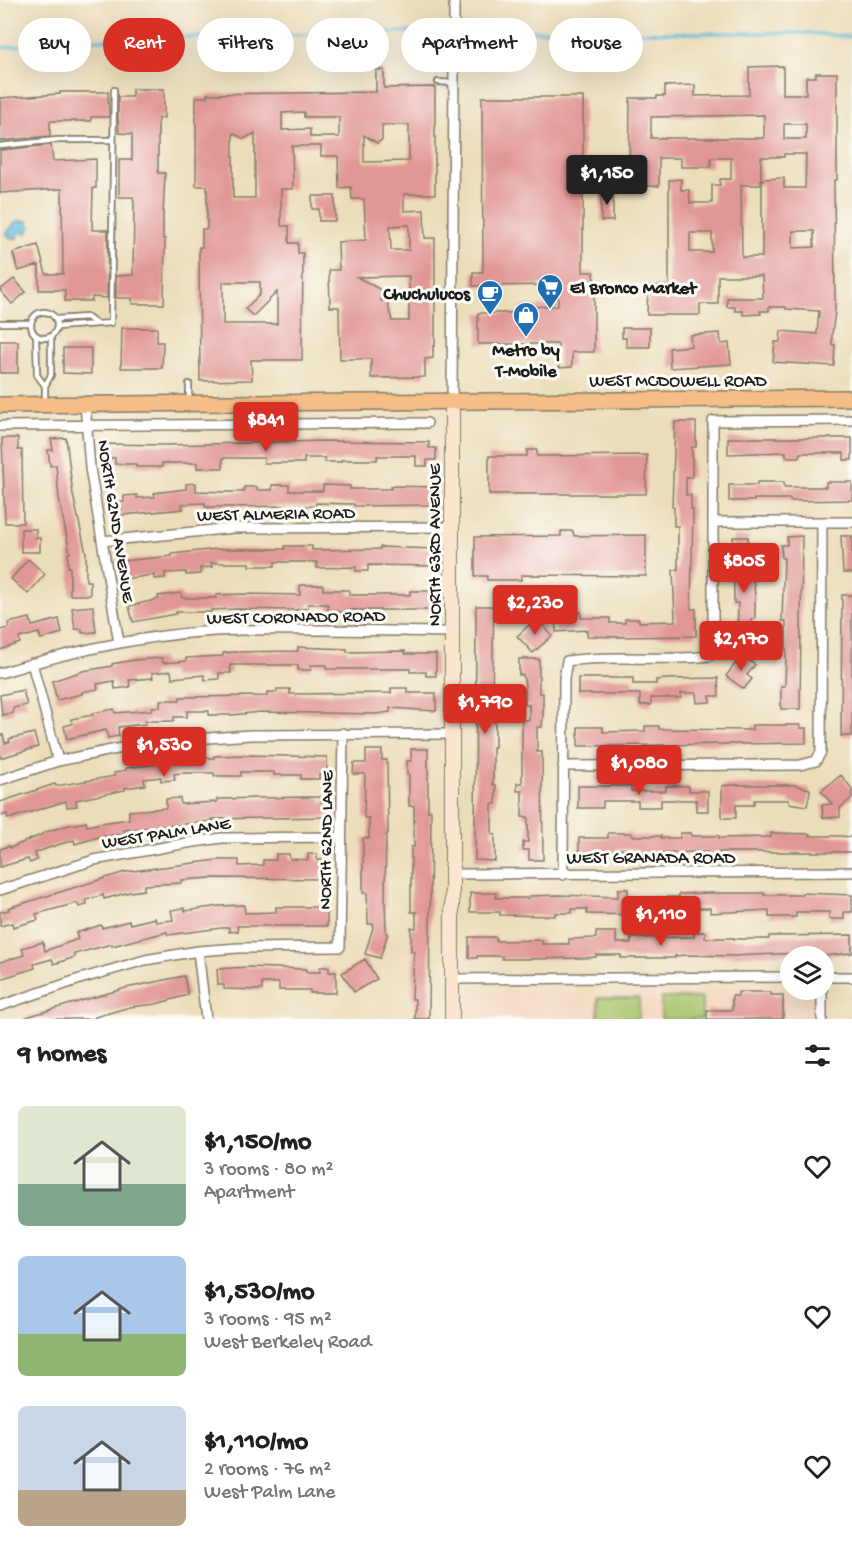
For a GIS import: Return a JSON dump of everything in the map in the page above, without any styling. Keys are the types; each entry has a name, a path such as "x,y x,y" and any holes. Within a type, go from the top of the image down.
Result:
{"main road":[{"name":"WEST MCDOWELL ROAD","path":"0,405 852,398"}],"street":[{"path":"454,0 454,18"},
{"name":"NORTH 63RD AVENUE","path":"452,1019 454,72"},
{"name":"NORTH 62ND AVENUE","path":"85,404 90,468 119,643"},
{"path":"563,874 564,678 567,661 588,658 691,658 709,656 713,646 713,421 852,420"},
{"path":"0,426 427,423"},
{"path":"713,522 852,522"},
{"path":"563,766 800,765 816,761 821,752 822,522"},
{"name":"WEST ALMERIA ROAD","path":"102,541 234,528 452,527"},
{"name":"WEST CORONADO ROAD","path":"0,673 32,663 119,643 240,630 452,633"},
{"path":"32,663 58,761"},
{"name":"NORTH 62ND LANE","path":"198,951 340,946 343,733"},
{"path":"0,780 58,761 151,742 251,735 452,734"},
{"name":"WEST PALM LANE","path":"0,890 94,860 187,843 222,838 341,837"},
{"name":"WEST GRANADA ROAD","path":"451,874 852,872"},
{"path":"0,1006 134,963 198,951 206,1019"},
{"path":"452,979 780,977"},
{"path":"834,977 852,977"},
{"path":"822,1000 822,1019"}],"lane":[{"path":"438,82 454,83"},
{"path":"57,327 111,323 114,90"},
{"path":"0,146 57,141 113,140"},
{"path":"45,404 45,386 51,375 51,336 57,327 56,319 52,314 42,312 36,315 31,323 32,330 36,335 44,338 51,336"},
{"path":"56,319 87,317 95,323"},
{"path":"0,322 31,323"},
{"path":"36,335 37,375 45,386"},
{"path":"189,384 189,403"}],"shaded area":[{"path":"780,987 780,1000 812,1000 813,1019 466,1019 466,998 472,992 565,989 573,995 630,994 640,988 648,988 662,993 698,993 707,988"}],"green space":[{"path":"598,998 639,998 639,1019 598,1019"},
{"path":"661,998 702,998 702,1019 661,1019"}],"water":[{"path":"17,221 28,221 31,227 27,233 19,232 17,238 12,239 7,232"}],"building":[{"path":"783,66 783,94 806,94 806,77 816,77 816,73 837,73 837,180 834,180 835,311 832,335 832,345 835,345 834,366 773,362 775,342 780,342 781,331 817,334 819,311 769,307 769,311 760,311 761,314 743,315 743,311 735,311 735,307 727,307 727,298 763,298 762,276 718,276 718,304 700,304 700,315 647,315 648,286 669,286 669,180 681,179 681,190 689,190 690,203 712,203 712,185 720,185 720,179 731,179 731,158 711,158 711,167 681,167 681,158 659,158 659,186 629,186 630,98 657,98 657,96 665,96 665,86 695,85 695,96 749,95 749,67","holes":["764,115 764,138 651,138 651,117","784,124 806,124 806,139 784,139","784,154 806,154 805,188 784,188 784,178 762,179 762,257 742,257 741,185 761,185 761,157 784,157","793,231 814,231 814,247 793,248","690,233 712,233 712,252 690,252"]},
{"path":"376,72 384,72 384,88 435,87 435,194 404,194 404,211 424,210 425,238 435,238 435,346 433,346 433,358 425,359 425,377 371,378 371,359 340,359 339,307 330,307 329,270 339,270 338,242 366,240 364,199 352,199 351,187 339,188 338,156 321,156 321,146 292,146 293,189 281,189 281,226 289,226 289,243 298,243 298,253 303,253 302,360 251,360 252,380 200,381 199,247 202,247 202,229 207,229 207,186 196,186 196,97 207,97 207,94 376,92","holes":["304,112 304,117 339,117 339,137 310,137 310,129 282,130 282,113","382,125 409,125 409,161 364,162 364,135 377,143 382,140","233,133 244,139 255,133 255,198 233,198","409,225 409,250 391,250 390,226","409,276 409,321 392,321 389,300 381,301 381,290 357,277","223,282 260,282 260,294 245,309 253,316 277,292 277,324 223,324"]},
{"path":"132,89 164,89 164,118 158,118 158,173 165,173 164,304 132,304 132,298 116,298 116,276 133,275 134,202 133,197 119,197 119,160 132,160 132,134 119,133 118,118 118,97 132,97"},
{"path":"60,92 108,92 109,117 91,117 91,121 50,121 50,136 0,141 0,98 60,94"},
{"path":"482,97 583,97 583,272 594,272 594,352 572,352 572,367 559,368 558,344 478,344 478,313 521,313 520,307 558,306 558,285 473,286 473,272 483,272"},
{"path":"51,145 53,161 96,159 92,230 108,230 107,298 92,297 92,301 65,301 65,290 39,290 39,265 18,271 13,253 38,245 46,274 63,274 62,189 0,193 0,150"},
{"path":"601,191 613,191 613,221 601,221"},
{"path":"312,196 335,196 335,221 319,221 319,209 312,209"},
{"path":"14,279 26,292 12,304 0,290"},
{"path":"122,328 157,328 157,342 163,342 162,368 121,368"},
{"path":"622,328 650,328 650,347 626,347 626,338 622,338"},
{"path":"720,333 721,344 729,343 731,364 670,368 669,348 691,346 690,335"},
{"path":"0,341 18,341 18,373 0,373"},
{"path":"63,348 91,348 91,374 63,373"},
{"path":"675,422 696,422 696,447 692,447 692,477 686,477 686,495 691,495 691,509 693,509 691,609 696,609 696,636 617,637 587,636 587,630 556,632 555,614 581,612 581,618 610,618 610,623 625,623 625,619 639,619 639,622 675,621 673,570 678,570 678,526 674,526 674,507 672,507"},
{"path":"2,438 18,438 18,450 22,450 23,523 5,523"},
{"path":"66,438 73,495 86,553 86,581 90,581 90,595 70,595 68,553 70,553 59,499 56,465 50,466 48,450 53,450 51,439"},
{"path":"728,438 852,438 852,460 844,460 844,453 800,453 800,457 786,457 786,452 728,454"},
{"path":"325,441 429,442 429,448 436,448 436,460 427,460 427,466 416,466 416,456 377,456 377,460 341,460 341,462 325,462 325,458 304,458 304,463 264,463 264,458 223,458 223,468 197,468 197,463 162,463 162,467 136,467 136,464 115,464 115,458 105,458 105,444 166,445"},
{"path":"527,450 537,450 537,456 647,455 646,494 489,494 489,456 527,456"},
{"path":"757,482 784,482 784,487 826,487 826,482 852,482 852,500 729,501 729,485 757,485"},
{"path":"196,483 196,491 227,492 244,492 244,487 272,490 272,485 289,485 289,491 323,491 323,485 350,486 350,489 391,489 391,486 437,487 437,505 354,506 354,504 316,503 316,506 205,507 205,503 182,504 183,509 113,516 112,503 124,502 124,496 155,497 154,493 186,489 186,484"},
{"path":"21,529 36,529 36,538 40,538 40,552 21,552"},
{"path":"561,531 573,531 574,536 646,535 646,576 521,575 521,580 487,580 487,576 475,576 475,537 561,536"},
{"path":"802,536 800,709 781,709 781,686 785,686 786,621 782,621 784,558 782,558 781,545 787,545 787,537"},
{"path":"841,536 852,536 852,573 843,573"},
{"path":"733,537 748,537 748,577 753,577 755,596 755,619 751,619 751,637 757,637 757,648 737,648 738,603 734,603"},
{"path":"285,546 312,546 312,550 380,549 380,547 436,549 436,566 368,565 368,571 356,571 356,567 317,568 317,562 275,562 275,566 211,563 212,567 200,568 201,574 165,573 165,578 154,579 154,575 124,579 122,561 217,549 285,549"},
{"path":"28,559 45,574 28,594 11,579"},
{"path":"300,585 323,585 323,590 349,590 349,595 410,595 410,591 436,591 436,610 336,612 336,610 328,610 328,604 308,604 308,608 295,610 238,609 176,612 176,614 133,622 129,606 159,599 158,596 181,593 182,598 216,598 216,595 244,594 300,595"},
{"path":"842,595 852,595 852,736 841,736"},
{"path":"93,606 96,632 82,633 82,629 75,629 72,608"},
{"path":"476,606 494,606 492,693 496,693 493,785 496,785 496,804 492,804 492,834 495,834 495,861 475,860"},
{"path":"30,618 32,626 59,619 62,633 41,639 39,633 19,638 20,643 0,650 0,630 9,628 8,623"},
{"path":"537,618 552,636 533,653 517,636"},
{"path":"298,647 347,649 347,652 405,651 405,654 436,654 436,676 426,676 426,672 410,672 410,669 326,669 326,665 311,665 311,670 298,670 298,665 230,665 231,673 219,673 219,679 205,680 204,675 172,678 171,671 152,673 153,678 129,680 130,687 115,689 114,681 97,684 98,689 57,700 52,681 83,671 134,660 162,658 163,663 186,661 186,658 223,656 223,653 234,652 298,651"},
{"path":"742,655 755,665 747,675 752,679 744,689 726,676"},
{"path":"519,659 539,659 539,693 543,693 543,715 542,727 537,727 537,752 542,752 543,860 529,860 529,850 523,850 523,842 528,842 528,817 522,817 522,791 517,791 517,783 522,783 522,720 529,720 529,705 525,705 525,685 523,675 519,675"},
{"path":"578,678 633,678 633,684 656,684 656,680 718,678 719,696 710,696 710,702 697,703 696,693 681,693 681,698 651,698 651,705 640,705 640,694 578,694"},
{"path":"391,688 407,688 407,693 436,693 436,711 390,708 390,712 376,714 260,712 209,715 209,711 187,711 187,717 174,717 174,721 145,721 146,724 118,727 119,736 108,738 106,730 67,739 64,726 72,724 71,719 114,709 115,713 152,710 152,707 160,707 160,700 180,700 180,697 267,696 267,692 277,692 277,689 290,689 290,694 391,693"},
{"path":"23,690 27,705 13,708 13,713 2,715 0,695"},
{"path":"752,725 800,725 800,728 806,728 806,743 578,746 578,727 603,727 603,732 645,731 645,726 659,726 659,729 752,730"},
{"path":"34,733 38,747 0,758 0,735 3,735 5,743 10,742 9,739"},
{"path":"411,749 428,749 428,811 431,811 429,1019 415,1019 415,999 412,999 414,951 411,951 411,928 416,928 416,912 411,912 411,847 414,847 414,806 409,806 407,761 411,761"},
{"path":"366,750 382,750 382,760 387,760 388,834 386,834 385,898 386,933 388,933 380,958 365,954 374,924 368,924 367,893 363,893 363,838 369,838 369,818 364,818 365,774 353,774 354,763 366,763"},
{"path":"247,755 327,757 327,775 319,775 319,779 301,779 301,775 274,775 274,772 241,772 241,776 214,776 214,773 174,774 175,780 161,781 161,777 144,779 145,785 76,800 77,806 67,807 66,801 8,819 7,814 0,816 0,802 55,784 56,786 115,776 114,773 126,770 126,768 188,760 188,758"},
{"path":"841,775 852,789 852,798 840,808 840,817 823,818 822,805 832,804 821,791"},
{"path":"794,785 810,789 810,792 807,806 789,803 789,800 754,800 754,805 736,805 736,818 722,818 722,786"},
{"path":"578,786 631,786 631,791 666,791 666,786 689,786 689,791 708,791 708,811 696,811 696,800 661,800 661,807 638,807 638,801 603,801 603,808 578,808"},
{"path":"321,797 321,802 327,802 327,817 212,819 213,821 124,830 124,834 99,837 75,844 74,840 51,847 35,853 37,860 30,863 28,859 0,867 0,849 9,846 10,848 65,826 86,822 87,826 129,819 129,811 166,808 166,799 180,798 181,804 217,802 217,799"},
{"path":"608,833 631,833 631,836 661,836 661,838 680,838 680,833 691,833 691,836 719,836 719,838 771,837 771,833 840,836 852,837 852,852 719,852 719,855 707,855 707,852 691,852 661,854 661,857 638,857 638,849 616,849 616,853 579,854 579,838 608,838"},
{"path":"276,854 289,854 290,859 308,860 308,854 317,854 317,860 328,860 328,873 321,873 321,879 213,878 144,885 144,890 104,899 103,895 86,900 87,905 79,907 77,903 36,914 38,920 13,927 12,923 0,926 0,912 9,910 8,908 125,872 217,860 239,860 239,866 263,865 263,860 276,860"},
{"path":"618,889 628,889 628,896 641,897 679,897 679,894 710,893 852,895 852,912 844,912 844,919 829,919 829,912 796,912 796,917 769,917 769,910 710,913 710,908 691,908 691,916 672,916 672,918 647,918 647,915 587,914 587,909 572,909 572,913 555,913 555,916 470,912 470,893 496,893 496,898 559,895 618,897"},
{"path":"244,905 245,913 276,912 276,907 327,907 327,926 237,926 238,931 229,932 229,927 168,935 167,932 74,954 75,957 54,964 52,959 34,964 35,968 0,979 0,962 24,955 22,948 43,942 45,951 78,939 76,933 101,925 102,928 129,921 130,924 155,918 156,922 173,920 171,910 184,908 185,911"},
{"path":"596,932 616,932 616,943 631,943 631,938 694,937 694,932 705,932 705,938 734,939 769,939 769,936 852,935 852,953 834,955 834,946 780,946 780,954 734,956 686,955 675,956 675,958 621,958 621,955 596,955 596,957 586,958 502,959 502,956 477,956 477,958 469,958 469,937 496,937 496,941 542,940 542,944 569,944 569,939 596,938"},
{"path":"365,959 377,979 354,992 342,973"},
{"path":"248,967 306,969 306,972 320,972 320,967 329,967 329,972 336,972 336,993 279,990 279,983 262,983 262,990 224,989 224,985 218,985 217,969"},
{"path":"184,976 188,995 156,1004 130,1007 95,1017 96,1019 26,1019 26,1017 126,988"},
{"path":"738,992 771,992 771,995 780,995 780,1000 783,1000 783,1019 707,1019 707,1010 732,1010 732,996 738,996"}],"waterway":[{"path":"0,48 48,42 121,39 481,30 809,33 852,37"}],"place":[{"name":"El Bronco Market","path":"550,310"},
{"name":"Chuchulucos","path":"490,316"},
{"name":"Metro by T-Mobile","path":"526,338"}]}
